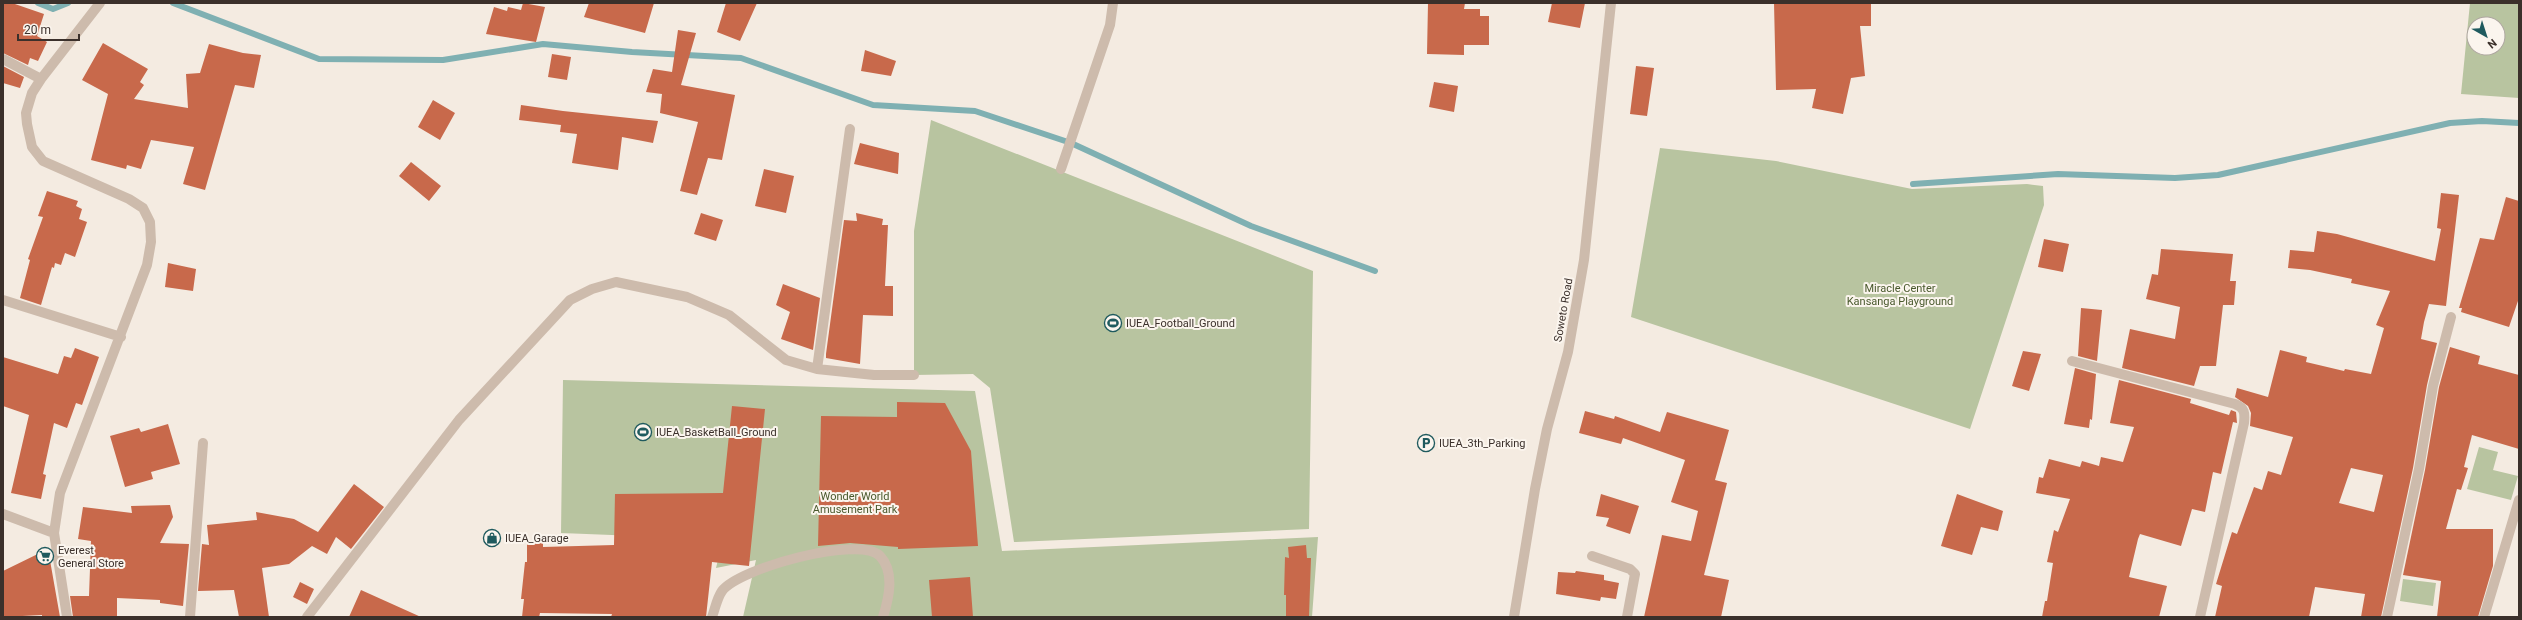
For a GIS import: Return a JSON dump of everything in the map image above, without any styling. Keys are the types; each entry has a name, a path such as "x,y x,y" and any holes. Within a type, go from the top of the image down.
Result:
{"street":[{"path":"67,617 54,533 60,493 69,466 121,337 147,265 151,242 150,222 142,208 129,199 43,160 32,147 26,113 32,93 41,79 100,3"},
{"path":"1061,169 1110,25 1113,3"},
{"name":"Soweto Road","path":"1514,617 1535,489 1547,429 1568,352 1584,260 1612,3"},
{"path":"3,59 41,79"},
{"path":"817,369 850,129"},
{"path":"306,617 459,420 570,300 592,289 616,282 687,298 728,315 786,360 817,369 874,375 914,375"},
{"path":"3,300 121,337"},
{"path":"2387,617 2419,469 2433,386 2451,317"},
{"path":"2072,361 2235,404 2241,407 2245,412 2244,423 2200,617"},
{"path":"190,617 203,443"},
{"path":"2484,617 2519,500"},
{"path":"3,514 54,533"},
{"path":"712,617 722,591 754,570 791,559 856,548 879,555 886,566 890,592 883,617"},
{"path":"1592,556 1630,569 1635,574 1627,617"}],"green space":[{"path":"2470,3 2519,3 2519,98 2461,94 2466,43 2466,56 2506,56 2506,16 2469,16"},
{"name":"IUEA_Football_Ground","path":"931,120 1313,271 1309,529 1014,542 990,388 973,374 914,375 914,231"},
{"name":"Miracle Center Kansanga Playground","path":"1660,148 1776,161 1912,189 2027,184 2043,186 2044,205 1970,429 1631,317"},
{"name":"Wonder World Amusement Park","path":"563,380 975,391 1002,551 1318,537 1312,617 743,617 756,560 716,568 731,506 637,536 561,533"},
{"path":"2479,447 2498,452 2493,470 2518,476 2511,500 2467,489"},
{"path":"2403,579 2436,583 2433,606 2400,601"}],"building":[{"path":"3,3 12,3 44,14 37,36 47,42 38,61 30,58 28,65 3,53"},
{"path":"523,3 545,7 536,42 486,34 494,7 507,11 508,7 521,10"},
{"path":"589,3 654,3 645,33 584,17"},
{"path":"726,3 757,3 740,41 717,32"},
{"path":"1428,3 1465,3 1464,9 1480,9 1480,16 1489,16 1489,45 1464,45 1464,55 1427,54"},
{"path":"1552,3 1585,3 1580,28 1548,22"},
{"path":"1774,3 1871,3 1871,26 1860,26 1865,76 1851,78 1843,114 1812,108 1816,89 1776,90"},
{"path":"678,30 696,33 681,85 735,95 722,160 708,158 697,195 680,191 698,122 660,113 662,94 646,92 653,69 672,72"},
{"path":"103,43 148,69 140,82 144,85 134,99 188,108 186,74 200,73 209,44 243,53 261,55 254,88 235,85 205,190 183,184 194,147 151,140 141,169 127,165 126,169 91,160 108,94 82,80"},
{"path":"865,50 896,61 891,76 861,71"},
{"path":"552,54 571,57 567,80 548,77"},
{"path":"3,66 24,77 20,88 3,83"},
{"path":"1636,66 1654,68 1647,116 1630,114"},
{"path":"1434,82 1458,86 1454,112 1429,107"},
{"path":"433,100 455,113 440,140 418,127"},
{"path":"521,105 658,121 653,143 622,137 618,170 572,163 577,134 560,132 561,125 519,120"},
{"path":"860,143 899,153 898,174 854,164"},
{"path":"411,162 441,186 429,201 399,176"},
{"path":"764,169 794,176 786,213 755,206"},
{"path":"47,191 78,201 76,206 82,209 79,219 87,222 75,257 65,253 61,265 55,263 54,268 52,267 41,305 20,298 30,260 28,259 43,217 38,216"},
{"path":"2441,193 2459,195 2446,306 2429,304 2424,322 2421,339 2437,343 2427,385 2413,468 2381,617 2361,617 2365,594 2315,587 2309,617 2215,617 2222,586 2216,584 2232,532 2237,534 2254,487 2262,490 2268,471 2281,475 2293,437 2250,426 2251,413 2248,406 2235,397 2237,388 2268,397 2280,350 2307,357 2306,362 2344,371 2345,369 2371,374 2384,328 2376,325 2390,291 2351,283 2352,279 2310,270 2288,268 2290,250 2314,252 2317,231 2337,234 2435,261 2441,229 2437,228","holes":["2351,468 2383,475 2374,512 2339,503"]},
{"path":"2506,197 2519,201 2519,298 2509,327 2461,312 2462,308 2459,308 2480,238 2494,240"},
{"path":"701,213 723,220 716,241 694,234"},
{"path":"856,213 883,219 882,225 888,225 885,286 893,286 893,316 863,315 860,364 826,358 844,220 857,221"},
{"path":"2044,239 2069,244 2063,272 2038,267"},
{"path":"2161,249 2233,254 2230,281 2236,281 2234,305 2223,305 2216,366 2200,366 2194,386 2122,368 2130,329 2175,339 2180,307 2146,299 2152,274 2158,275"},
{"path":"168,263 196,269 193,291 165,287"},
{"path":"783,284 820,298 813,350 781,339 790,312 776,305"},
{"path":"2081,308 2102,310 2097,361 2078,356"},
{"path":"2450,347 2480,356 2478,364 2519,375 2519,449 2472,435 2464,467 2468,468 2461,490 2457,489 2446,529 2493,529 2493,566 2478,617 2437,617 2441,581 2403,575 2425,470 2439,387"},
{"path":"75,348 99,357 82,405 76,403 67,428 54,423 43,474 46,475 41,499 11,493 29,415 3,406 3,357 58,374 64,356 71,358"},
{"path":"2023,351 2041,354 2029,391 2012,386"},
{"path":"2075,368 2096,374 2092,420 2090,419 2089,428 2064,424"},
{"path":"2119,380 2191,399 2190,403 2229,415 2231,410 2236,412 2237,423 2233,422 2221,474 2213,472 2205,512 2192,509 2181,546 2140,534 2129,577 2167,586 2159,617 2042,617 2045,601 2047,601 2053,563 2047,562 2054,530 2058,532 2070,499 2036,493 2039,477 2043,478 2049,459 2080,467 2082,461 2099,466 2101,457 2123,462 2134,427 2110,423"},
{"path":"897,402 945,403 971,451 978,546 898,549 898,547 850,543 818,546 821,416 897,417"},
{"path":"732,406 765,409 749,566 712,562 706,617 611,617 612,614 540,613 539,617 522,617 524,599 521,599 525,562 527,562 527,540 543,540 543,547 614,545 615,494 723,493"},
{"path":"1585,411 1614,419 1615,416 1660,432 1667,412 1729,430 1715,480 1727,483 1704,575 1729,580 1721,617 1644,617 1662,535 1691,541 1698,511 1671,502 1685,460 1623,438 1621,444 1579,433"},
{"path":"168,424 180,464 151,472 153,479 125,487 110,436 139,428 141,432"},
{"path":"354,484 384,507 351,549 336,537 327,554 312,546 289,564 262,568 269,617 239,617 234,590 198,591 202,544 209,545 207,525 257,520 256,512 294,519 318,532"},
{"path":"1601,494 1639,506 1630,534 1606,526 1609,518 1596,516"},
{"path":"1957,494 2003,511 1998,531 1981,527 1972,555 1941,546"},
{"path":"170,505 173,517 160,543 189,544 183,606 160,603 160,600 117,598 117,617 73,617 70,596 89,596 91,541 78,539 83,507 132,513 131,506"},
{"path":"1306,545 1307,558 1311,558 1309,617 1286,617 1286,595 1284,595 1285,557 1289,558 1288,547"},
{"path":"48,549 60,617 42,617 42,615 3,617 3,571"},
{"path":"1576,571 1604,575 1604,580 1619,583 1616,599 1601,597 1600,601 1556,594 1558,572 1575,573"},
{"path":"970,577 973,617 932,617 929,580"},
{"path":"300,582 314,589 307,604 293,597"},
{"path":"361,590 421,617 349,617"}],"waterway":[{"path":"38,3 53,9 68,3"},
{"path":"173,3 319,59 443,60 543,44 632,52 741,58 873,105 975,111 1071,143 1251,226 1375,271"},
{"path":"1913,184 2058,174 2175,178 2218,175 2450,123 2482,121 2519,123"}],"place":[{"name":"IUEA_Football_Ground","path":"1113,323"},
{"name":"IUEA_BasketBall_Ground","path":"643,432"},
{"name":"IUEA_3th_Parking","path":"1426,443"},
{"name":"IUEA_Garage","path":"492,538"},
{"name":"Everest General Store","path":"45,556"}]}
